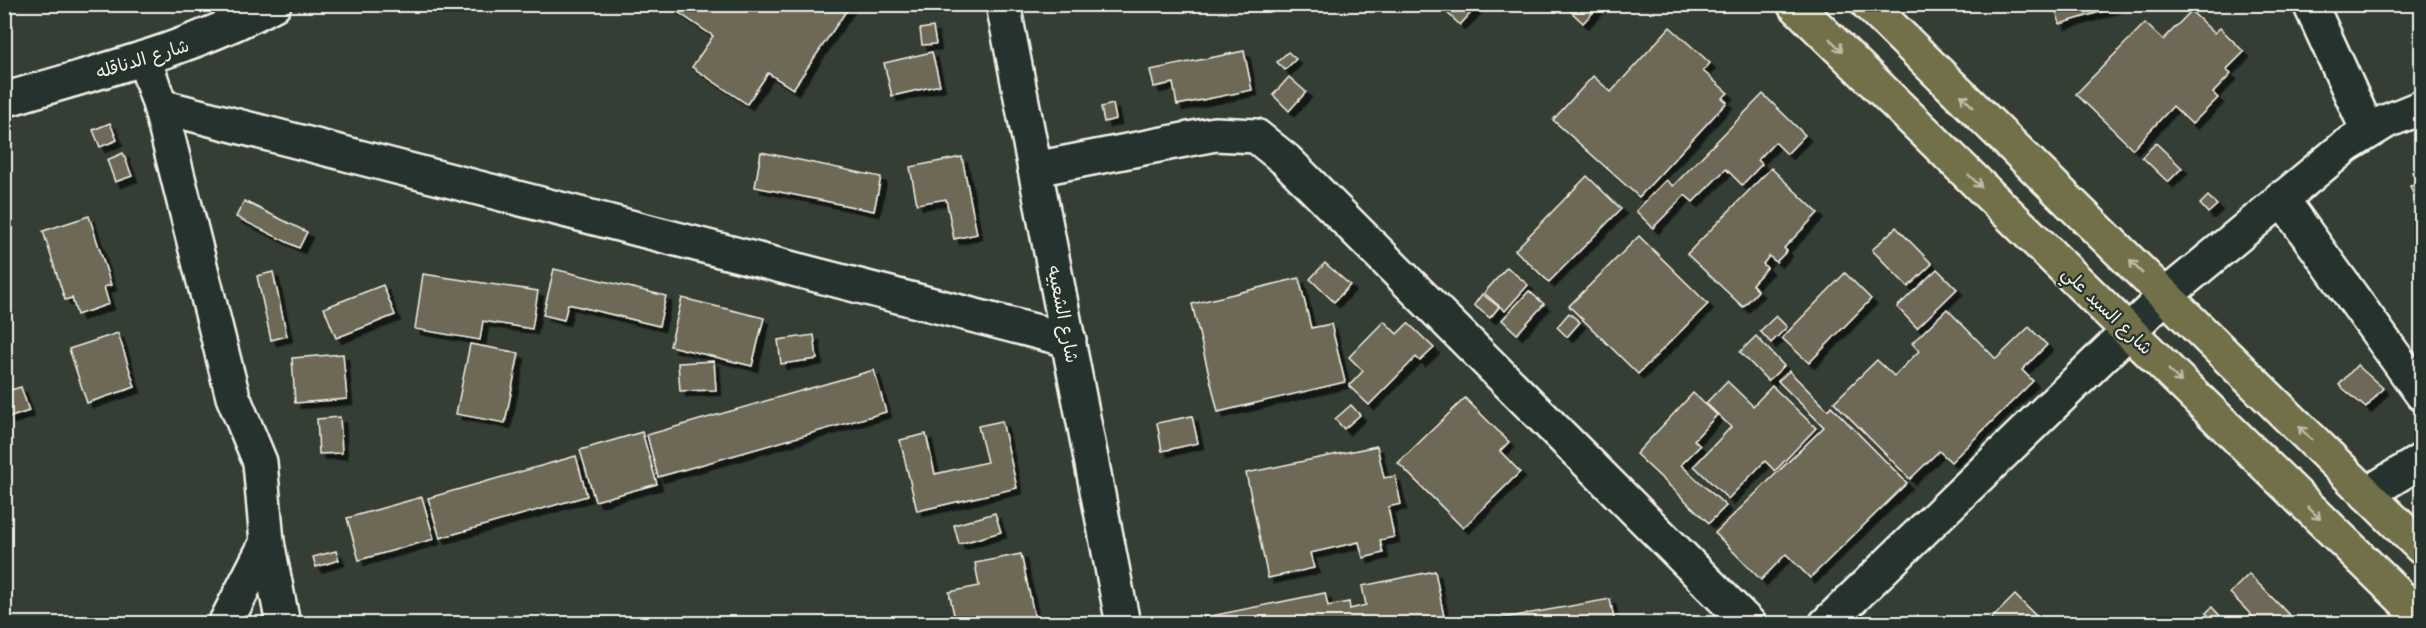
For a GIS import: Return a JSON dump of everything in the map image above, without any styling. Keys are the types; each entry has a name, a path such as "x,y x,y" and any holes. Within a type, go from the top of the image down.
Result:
{"main road":[{"name":"شارع السيد علي","path":"1794,4 2421,618"},
{"path":"1868,4 2421,548"}],"street":[{"name":"شارع الدناقله","path":"4,100 190,44 237,25 274,4"},
{"name":"شارع الشعبيه","path":"1002,4 1123,624"},
{"path":"2310,4 2368,131"},
{"path":"144,58 160,106 233,396 260,462 267,542 283,624"},
{"path":"160,106 1069,340"},
{"path":"1826,624 2165,296 2281,198 2368,131 2421,108"},
{"path":"1035,169 1215,134 1256,136 1286,160 1749,624"},
{"path":"2281,198 2421,394"},
{"path":"2367,494 2421,460"},
{"path":"225,624 267,542"}],"building":[{"path":"666,4 851,4 793,89 768,73 747,104 692,67 713,36"},
{"path":"1438,4 1479,4 1460,25"},
{"path":"1568,4 1601,4 1583,23 1566,7"},
{"path":"2054,4 2126,4 2060,24"},
{"path":"2191,11 2214,33 2220,28 2244,52 2226,70 2231,74 2213,93 2218,98 2192,124 2173,106 2133,149 2076,94 2145,23 2163,40"},
{"path":"933,27 936,44 922,45 920,29"},
{"path":"1670,27 1710,63 1703,71 1728,93 1722,98 1727,102 1639,197 1553,120 1593,76 1611,92"},
{"path":"1244,51 1252,90 1177,105 1173,83 1154,87 1150,70"},
{"path":"932,52 940,85 892,96 884,63"},
{"path":"1288,52 1296,59 1285,70 1277,62"},
{"path":"1289,77 1306,92 1289,111 1273,95"},
{"path":"1763,94 1805,135 1787,154 1775,142 1758,160 1762,164 1742,185 1726,169 1693,202 1685,195 1653,228 1636,211 1666,180 1673,186"},
{"path":"1113,104 1116,119 1104,122 1101,107"},
{"path":"110,123 117,140 100,147 93,130"},
{"path":"2156,143 2182,168 2168,182 2142,157"},
{"path":"761,152 881,177 874,211 755,187"},
{"path":"123,153 132,176 115,182 107,160"},
{"path":"962,157 977,234 954,239 946,199 917,204 910,167"},
{"path":"1771,168 1818,213 1784,248 1787,251 1776,262 1769,256 1763,264 1767,268 1752,284 1758,291 1743,307 1687,254"},
{"path":"2422,168 2422,216 2410,186 2417,184 2412,172"},
{"path":"1587,176 1621,209 1549,282 1515,250"},
{"path":"2208,196 2217,205 2208,213 2200,204"},
{"path":"244,201 307,232 299,248 236,217"},
{"path":"89,216 111,285 104,287 109,304 77,315 72,298 65,300 43,231"},
{"path":"1896,227 1932,264 1908,287 1872,250"},
{"path":"1639,236 1708,304 1638,374 1569,306"},
{"path":"1325,263 1350,285 1334,302 1310,279"},
{"path":"1507,267 1528,285 1505,311 1484,293"},
{"path":"554,269 666,296 659,326 568,304 564,320 543,315"},
{"path":"1937,269 1957,289 1917,328 1897,307"},
{"path":"273,272 287,336 271,340 257,276"},
{"path":"1845,273 1871,299 1809,363 1782,338"},
{"path":"423,274 538,291 532,329 483,321 480,340 415,329"},
{"path":"1299,278 1311,328 1331,324 1345,382 1218,412 1192,304"},
{"path":"383,285 395,315 336,338 324,308"},
{"path":"1529,291 1544,304 1517,334 1502,320"},
{"path":"1482,294 1499,307 1490,318 1474,305"},
{"path":"682,298 764,318 752,366 670,346"},
{"path":"1947,309 1996,359 2029,327 2047,345 2022,370 2033,381 1951,462 1939,451 1910,479 1834,402 1877,360 1894,376 1919,351 1912,343"},
{"path":"1569,313 1580,322 1567,337 1557,327"},
{"path":"1776,316 1787,327 1771,343 1760,331"},
{"path":"1384,321 1397,334 1408,323 1434,348 1420,361 1416,357 1369,405 1349,386 1363,371 1349,357"},
{"path":"118,333 135,387 87,403 69,349"},
{"path":"814,335 817,359 781,364 778,340"},
{"path":"1756,336 1784,366 1768,381 1740,352"},
{"path":"470,344 519,353 505,423 456,414"},
{"path":"343,354 347,399 295,403 292,358"},
{"path":"714,361 716,390 680,391 678,363"},
{"path":"2357,365 2383,388 2366,408 2339,385"},
{"path":"874,370 886,412 658,477 647,435"},
{"path":"1789,371 1828,410 1831,406 1907,483 1810,578 1786,554 1761,580 1715,533 1824,427 1778,381"},
{"path":"1727,381 1753,406 1772,386 1816,428 1775,471 1765,461 1728,499 1694,466 1731,427 1706,403"},
{"path":"21,387 29,411 8,418 4,407 4,392"},
{"path":"1693,393 1717,415 1694,440 1700,446 1681,465 1726,506 1709,523 1636,454"},
{"path":"1465,398 1509,442 1500,451 1520,472 1463,528 1398,463"},
{"path":"1351,405 1360,415 1344,429 1335,419"},
{"path":"1192,416 1198,443 1162,451 1157,423"},
{"path":"340,417 342,453 319,454 317,419"},
{"path":"1002,421 1017,488 917,511 900,440 926,434 935,474 987,462 978,426"},
{"path":"642,432 657,484 595,501 580,450"},
{"path":"1377,446 1384,478 1395,476 1401,504 1388,507 1394,537 1380,540 1383,553 1363,558 1359,542 1310,553 1314,568 1268,578 1246,473"},
{"path":"576,456 587,496 440,538 428,498"},
{"path":"422,497 434,539 359,560 347,518"},
{"path":"995,513 1001,532 959,544 954,525"},
{"path":"336,551 339,560 316,567 313,557"},
{"path":"1021,554 1036,624 956,624 949,592 979,586 975,563"},
{"path":"1435,571 1445,622 1197,624 1196,619 1325,593 1328,606 1349,602 1350,609 1366,605 1362,586"},
{"path":"2249,574 2298,624 2260,624 2230,593"},
{"path":"2015,595 2044,624 1986,624"},
{"path":"1610,599 1615,624 1470,624"},
{"path":"2212,607 2221,617 2215,623 2206,613"}]}
